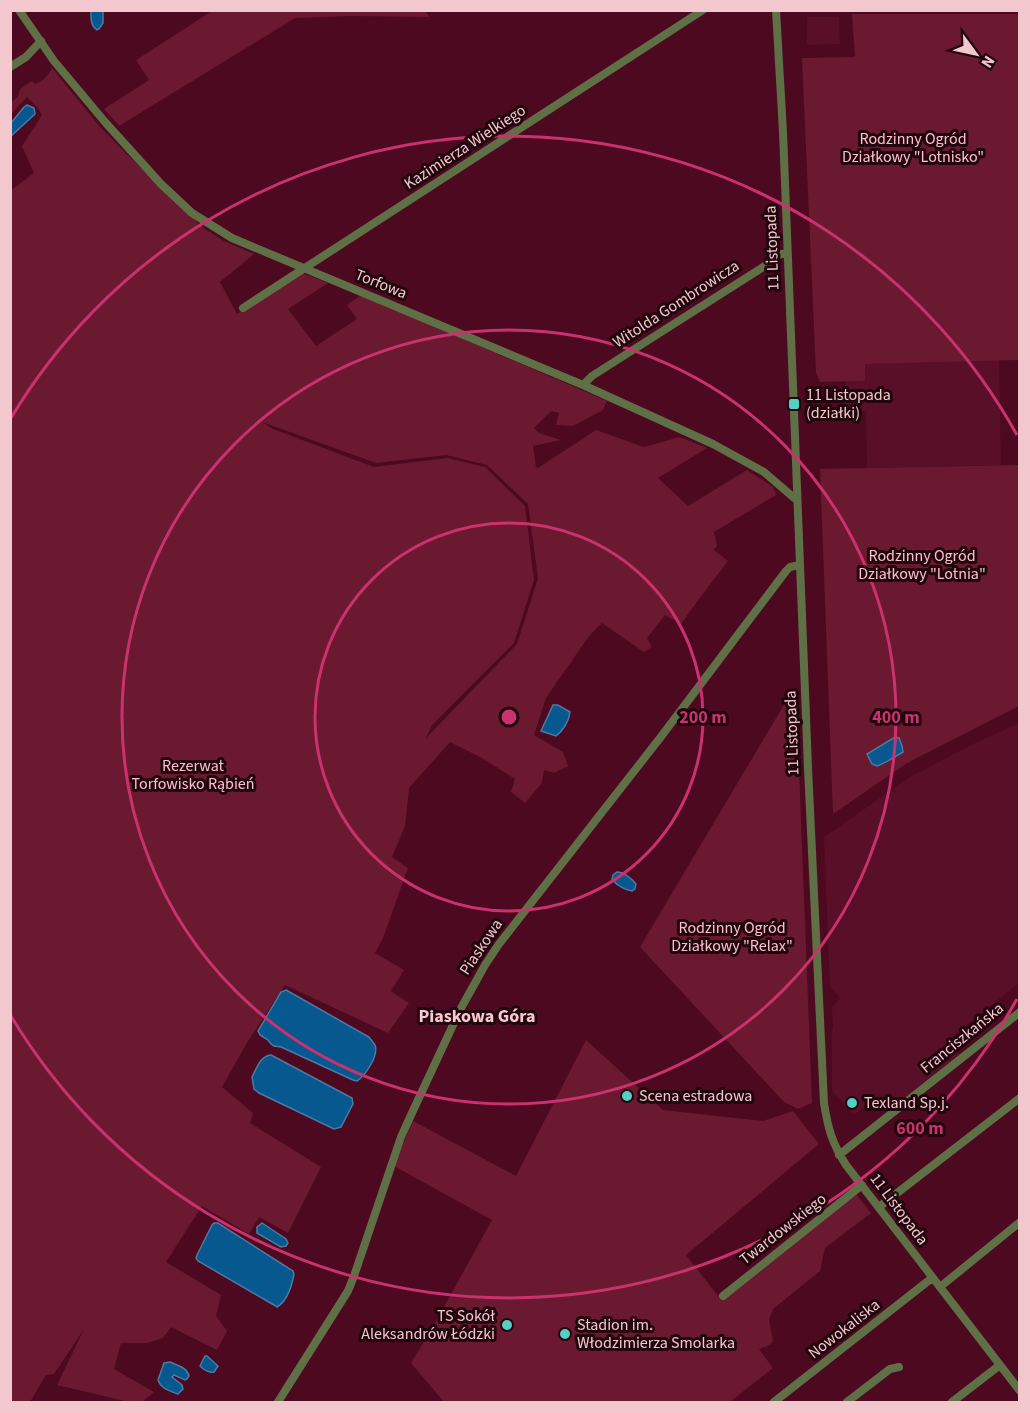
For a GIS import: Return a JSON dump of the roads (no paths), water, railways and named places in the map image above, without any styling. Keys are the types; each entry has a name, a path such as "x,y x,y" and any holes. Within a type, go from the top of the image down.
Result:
{"street":[{"name":"Torfowa","path":"18,10 54,61 105,122 161,184 192,213 232,238 583,385 713,444 764,472 797,500"},
{"name":"Kazimierza Wielkiego","path":"243,308 703,10"},
{"path":"767,10 776,11"},
{"name":"11 Listopada","path":"776,11 824,1103 830,1137 839,1155 1020,1391"},
{"path":"10,67 26,57 41,41"},
{"name":"Witolda Gombrowicza","path":"583,385 592,376 768,264 777,255 787,253"},
{"name":"Piaskowa","path":"278,1402 348,1291 401,1137 460,1010 484,965 786,571 790,567 800,565"},
{"name":"Franciszkańska","path":"839,1155 1020,1012"},
{"path":"879,1207 1020,1098"},
{"name":"Twardowskiego","path":"723,1296 862,1185"},
{"path":"940,1287 1020,1222"},
{"name":"Nowokaliska","path":"774,1402 933,1278"},
{"path":"952,1402 1000,1365"},
{"path":"847,1402 890,1369 899,1367"}],"water":[{"path":"91,11 103,11 103,23 97,30 92,24"},
{"path":"27,105 34,108 35,114 11,136 11,123"},
{"path":"553,705 558,705 570,712 565,726 556,736 541,731"},
{"path":"895,737 899,738 903,752 880,765 872,764 867,754"},
{"path":"617,872 625,874 632,880 636,884 635,889 632,891 616,883 612,879"},
{"path":"286,990 369,1037 375,1045 375,1055 367,1070 357,1081 274,1046 260,1035 258,1031 281,992"},
{"path":"271,1055 352,1098 353,1104 341,1127 334,1129 254,1089 252,1077 257,1066 261,1060"},
{"path":"214,1223 218,1223 293,1271 290,1288 281,1304 277,1307 198,1261 197,1255"},
{"path":"262,1223 286,1239 288,1243 286,1246 281,1247 257,1233 257,1227"},
{"path":"205,1356 218,1366 214,1372 206,1371 200,1366"},
{"path":"170,1362 184,1369 189,1376 185,1380 174,1375 172,1377 182,1385 183,1389 178,1394 164,1388 158,1380 164,1363"}],"place":[{"name":"11 Listopada (działki)","path":"794,404"},
{"name":"Scena estradowa","path":"627,1096"},
{"name":"Texland Sp.j.","path":"852,1103"},
{"name":"TS Sokół Aleksandrów Łódzki","path":"507,1325"},
{"name":"Stadion im. Włodzimierza Smolarka","path":"565,1334"}],"district":[{"name":"Piaskowa Góra","path":"477,1016"}],"park label":[{"name":"Rodzinny Ogród Działkowy \"Lotnisko\"","path":"913,148"},
{"name":"Rodzinny Ogród Działkowy \"Lotnia\"","path":"922,565"},
{"name":"Rezerwat Torfowisko Rąbień","path":"193,775"},
{"name":"Rodzinny Ogród Działkowy \"Relax\"","path":"732,937"}]}
